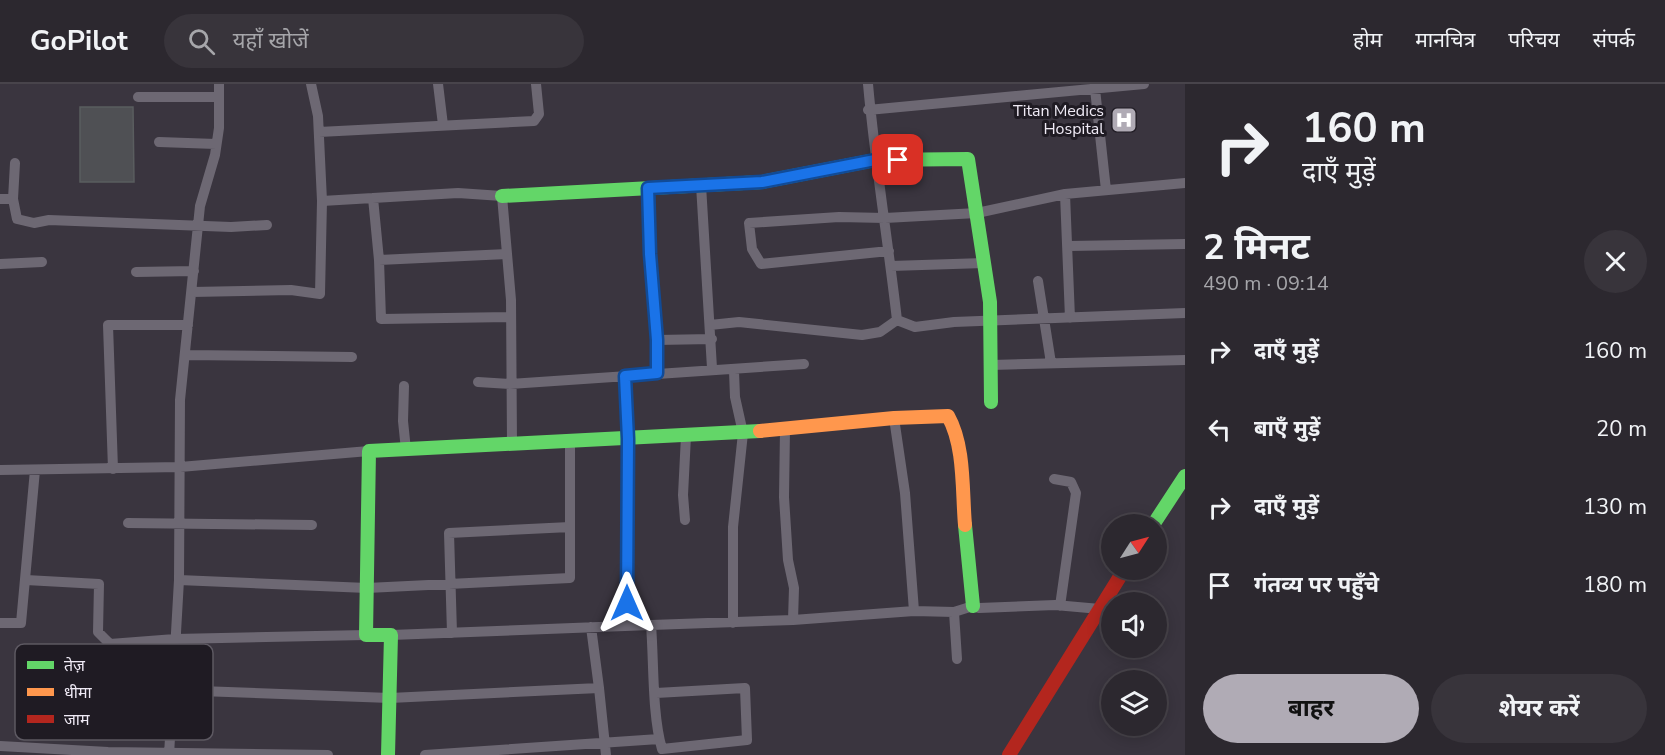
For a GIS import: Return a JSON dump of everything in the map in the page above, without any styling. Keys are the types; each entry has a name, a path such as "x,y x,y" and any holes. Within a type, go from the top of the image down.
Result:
{"street":[{"path":"176,644 179,580 180,400 200,206 216,144 219,84"},
{"path":"192,292 291,290 320,294 322,201 318,116 311,84"},
{"path":"438,84 443,126"},
{"path":"319,132 534,121 539,114 536,84"},
{"path":"867,84 897,320"},
{"path":"869,110 1050,89 1095,89 1144,84"},
{"path":"1095,89 1106,190"},
{"path":"138,97 219,97"},
{"path":"159,142 216,144"},
{"path":"322,201 458,194 502,196 762,182 875,160 968,159 990,302 991,402"},
{"path":"15,163 13,199 17,219 34,223 49,220 231,227 267,225"},
{"path":"889,251 761,264 752,249 749,223 839,217 885,218 977,213 1065,194 1185,183"},
{"path":"701,185 712,368"},
{"path":"648,188 657,373"},
{"path":"1065,194 1070,318"},
{"path":"502,196 511,317 512,444"},
{"path":"373,198 379,260 381,319 511,317"},
{"path":"0,199 13,199"},
{"path":"1068,246 1185,244"},
{"path":"379,260 507,254"},
{"path":"0,264 42,262"},
{"path":"891,266 984,263"},
{"path":"136,272 194,271"},
{"path":"1038,281 1052,363"},
{"path":"897,320 915,327 990,321 1185,313"},
{"path":"710,325 739,322 862,335 880,332 897,320"},
{"path":"112,469 108,326 188,325"},
{"path":"657,340 712,339"},
{"path":"185,355 352,357"},
{"path":"991,365 1185,360"},
{"path":"478,382 510,384 657,373 689,373 712,368 734,371 804,364"},
{"path":"733,623 733,527 743,433 735,397 734,371"},
{"path":"625,376 628,439 627,626"},
{"path":"404,386 403,421 406,450"},
{"path":"0,470 180,467 369,451 743,433 894,418 948,416 953,425 959,457 973,606"},
{"path":"894,418 905,493 914,611"},
{"path":"785,430 784,497 788,560 794,588 793,620"},
{"path":"685,520 683,495 686,436"},
{"path":"179,580 366,588 570,578 570,441"},
{"path":"366,635 369,451"},
{"path":"0,623 21,623 35,470"},
{"path":"1160,514 1185,476"},
{"path":"1054,479 1071,482 1076,493 1060,606"},
{"path":"128,523 312,525"},
{"path":"452,633 449,533 570,527"},
{"path":"26,580 99,584 98,632 110,644 176,639 391,635 733,623 914,611 954,612 973,606 979,608 1060,606 1100,609"},
{"path":"1009,755 1118,580"},
{"path":"954,612 957,659"},
{"path":"651,625 659,739 662,749 747,740 745,688 656,693"},
{"path":"591,627 606,755"},
{"path":"388,755 391,635"},
{"path":"213,692 390,698 599,688"},
{"path":"425,755 659,739"},
{"path":"0,746 108,754 328,755"}],"building":[{"path":"80,107 133,107 134,182 80,182"}],"traffic: fast":[{"path":"502,196 762,182 875,160 968,159 990,302 991,402"},
{"path":"388,755 391,635 366,635 369,451 760,431"},
{"path":"1160,514 1185,476"},
{"path":"965,525 973,606"}],"traffic: slow":[{"path":"760,431 894,418 948,416 960,455 965,525"}],"traffic: jam":[{"path":"1009,755 1118,580"}],"place":[{"name":"Titan Medics Hospital","path":"1124,120"}],"route":[{"path":"627,603 628,439 625,376 657,373 648,188 762,182 875,160 898,160"}]}
